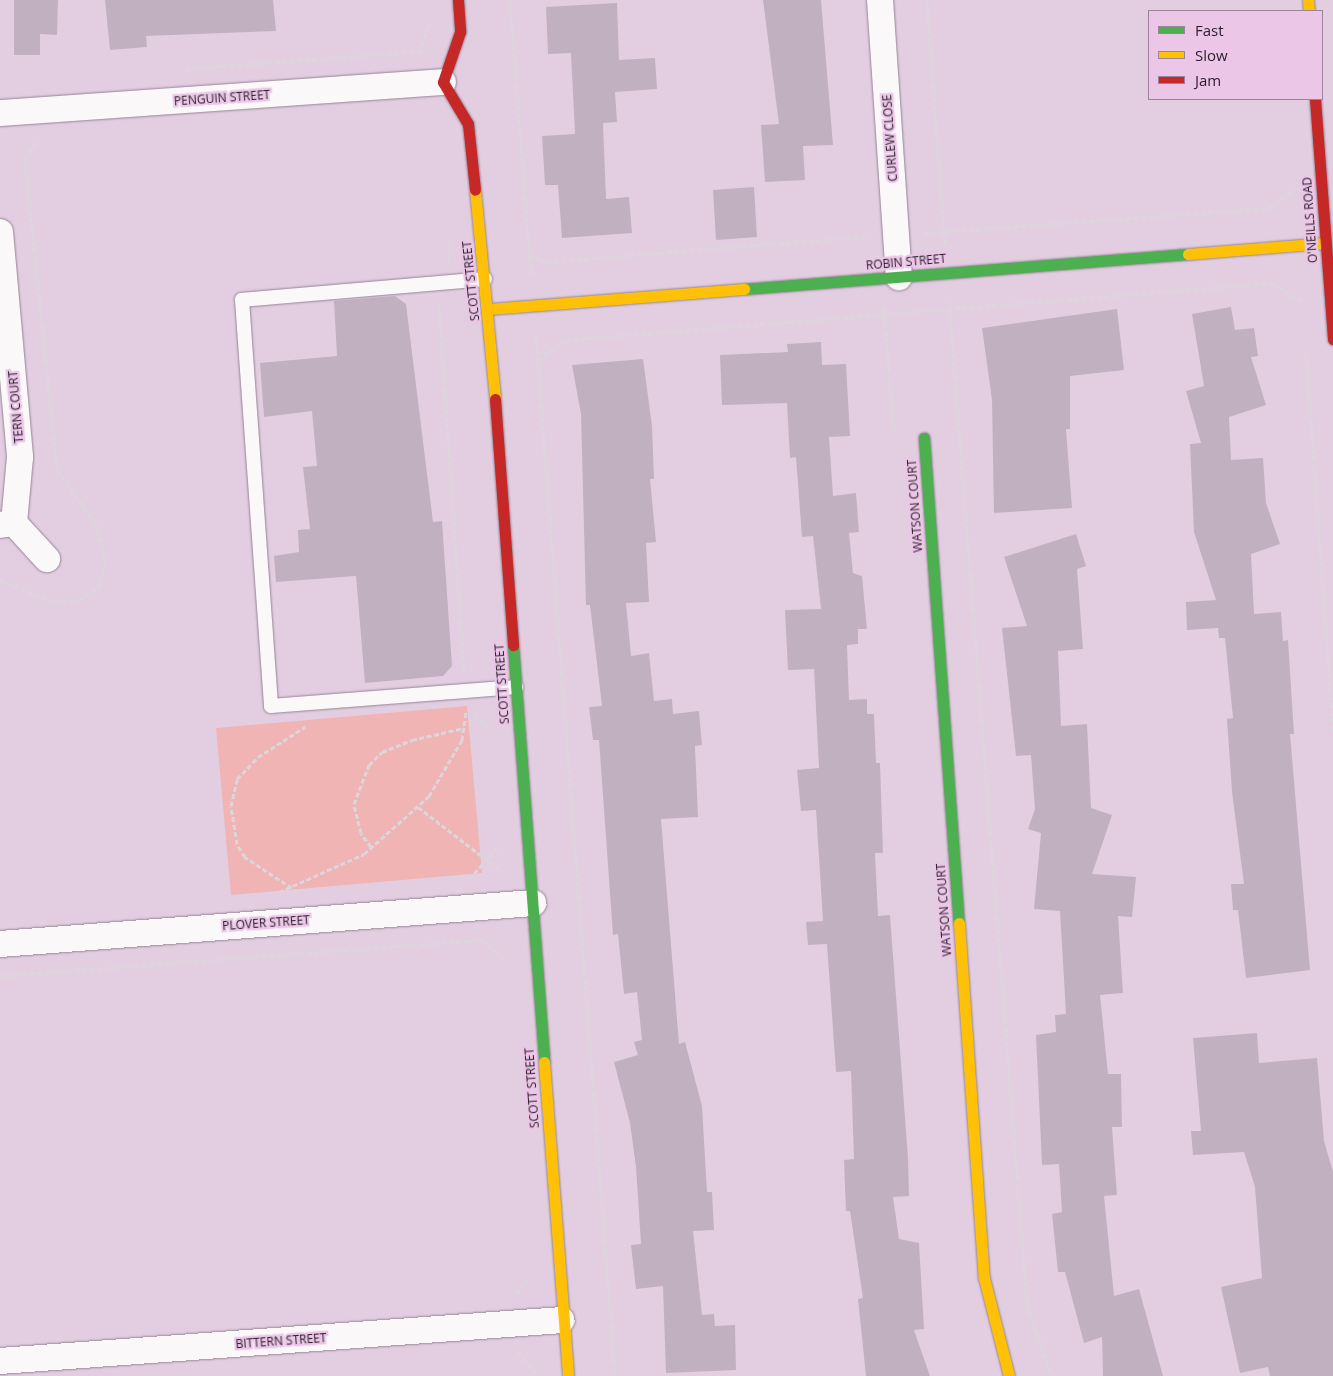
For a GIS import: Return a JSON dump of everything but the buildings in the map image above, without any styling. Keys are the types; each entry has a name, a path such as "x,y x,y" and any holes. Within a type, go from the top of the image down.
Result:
{"street":[{"path":"433,83 460,32 458,0"},
{"name":"CURLEW CLOSE","path":"880,0 899,277"},
{"name":"PENGUIN STREET","path":"0,113 433,83"},
{"name":"SCOTT STREET","path":"433,83 468,124 485,279 533,903 562,1320 568,1376"},
{"name":"O'NEILLS ROAD","path":"1315,100 1333,339"},
{"name":"TERN COURT","path":"0,232 20,457 7,524 47,559"},
{"name":"ROBIN STREET","path":"488,309 1325,243"},
{"name":"WATSON COURT","path":"924,438 984,1278 1010,1376"},
{"name":"PLOVER STREET","path":"0,944 533,903"},
{"name":"BITTERN STREET","path":"0,1361 562,1320"}],"lane":[{"path":"485,279 242,300 271,706 516,687"}],"path":[{"path":"510,0 615,1376"},
{"path":"927,0 1027,1304 1052,1376"},
{"path":"433,12 420,51 433,83"},
{"path":"176,70 420,51"},
{"path":"0,580 55,603 79,600 98,588 106,564 95,524 57,469 26,159 38,140"},
{"path":"1293,180 1295,198"},
{"path":"449,236 449,282 438,301 466,691"},
{"path":"538,360 566,340 1272,283 1302,301"},
{"path":"1301,292 1303,311"},
{"path":"1305,340 1333,730"},
{"path":"457,707 467,706"},
{"path":"309,893 272,896 371,847 418,806 462,740 467,706"},
{"path":"467,706 493,734"},
{"path":"299,894 245,857 232,826 231,806 237,779 258,757 312,723"},
{"path":"371,847 361,833 354,804 370,765 382,752 412,740 464,728"},
{"path":"418,806 500,870"},
{"path":"458,881 467,881 498,849 498,839"},
{"path":"0,976 483,940 506,959 507,969"},
{"path":"533,1274 535,1322"},
{"path":"537,1366 538,1375"}],"shaded area":[{"path":"467,706 482,873 231,895 216,728"}],"traffic: fast":[{"path":"744,289 1188,254"},
{"path":"924,438 959,923"},
{"path":"513,645 544,1062"}],"traffic: slow":[{"path":"1308,0 1309,10"},
{"path":"475,190 495,399"},
{"path":"1188,254 1325,243"},
{"path":"488,309 744,289"},
{"path":"959,923 984,1278 1009,1376"},
{"path":"544,1062 568,1376"}],"traffic: jam":[{"path":"458,0 460,32 443,82 468,124 475,190"},
{"path":"1315,100 1333,339"},
{"path":"495,399 513,645"}]}
